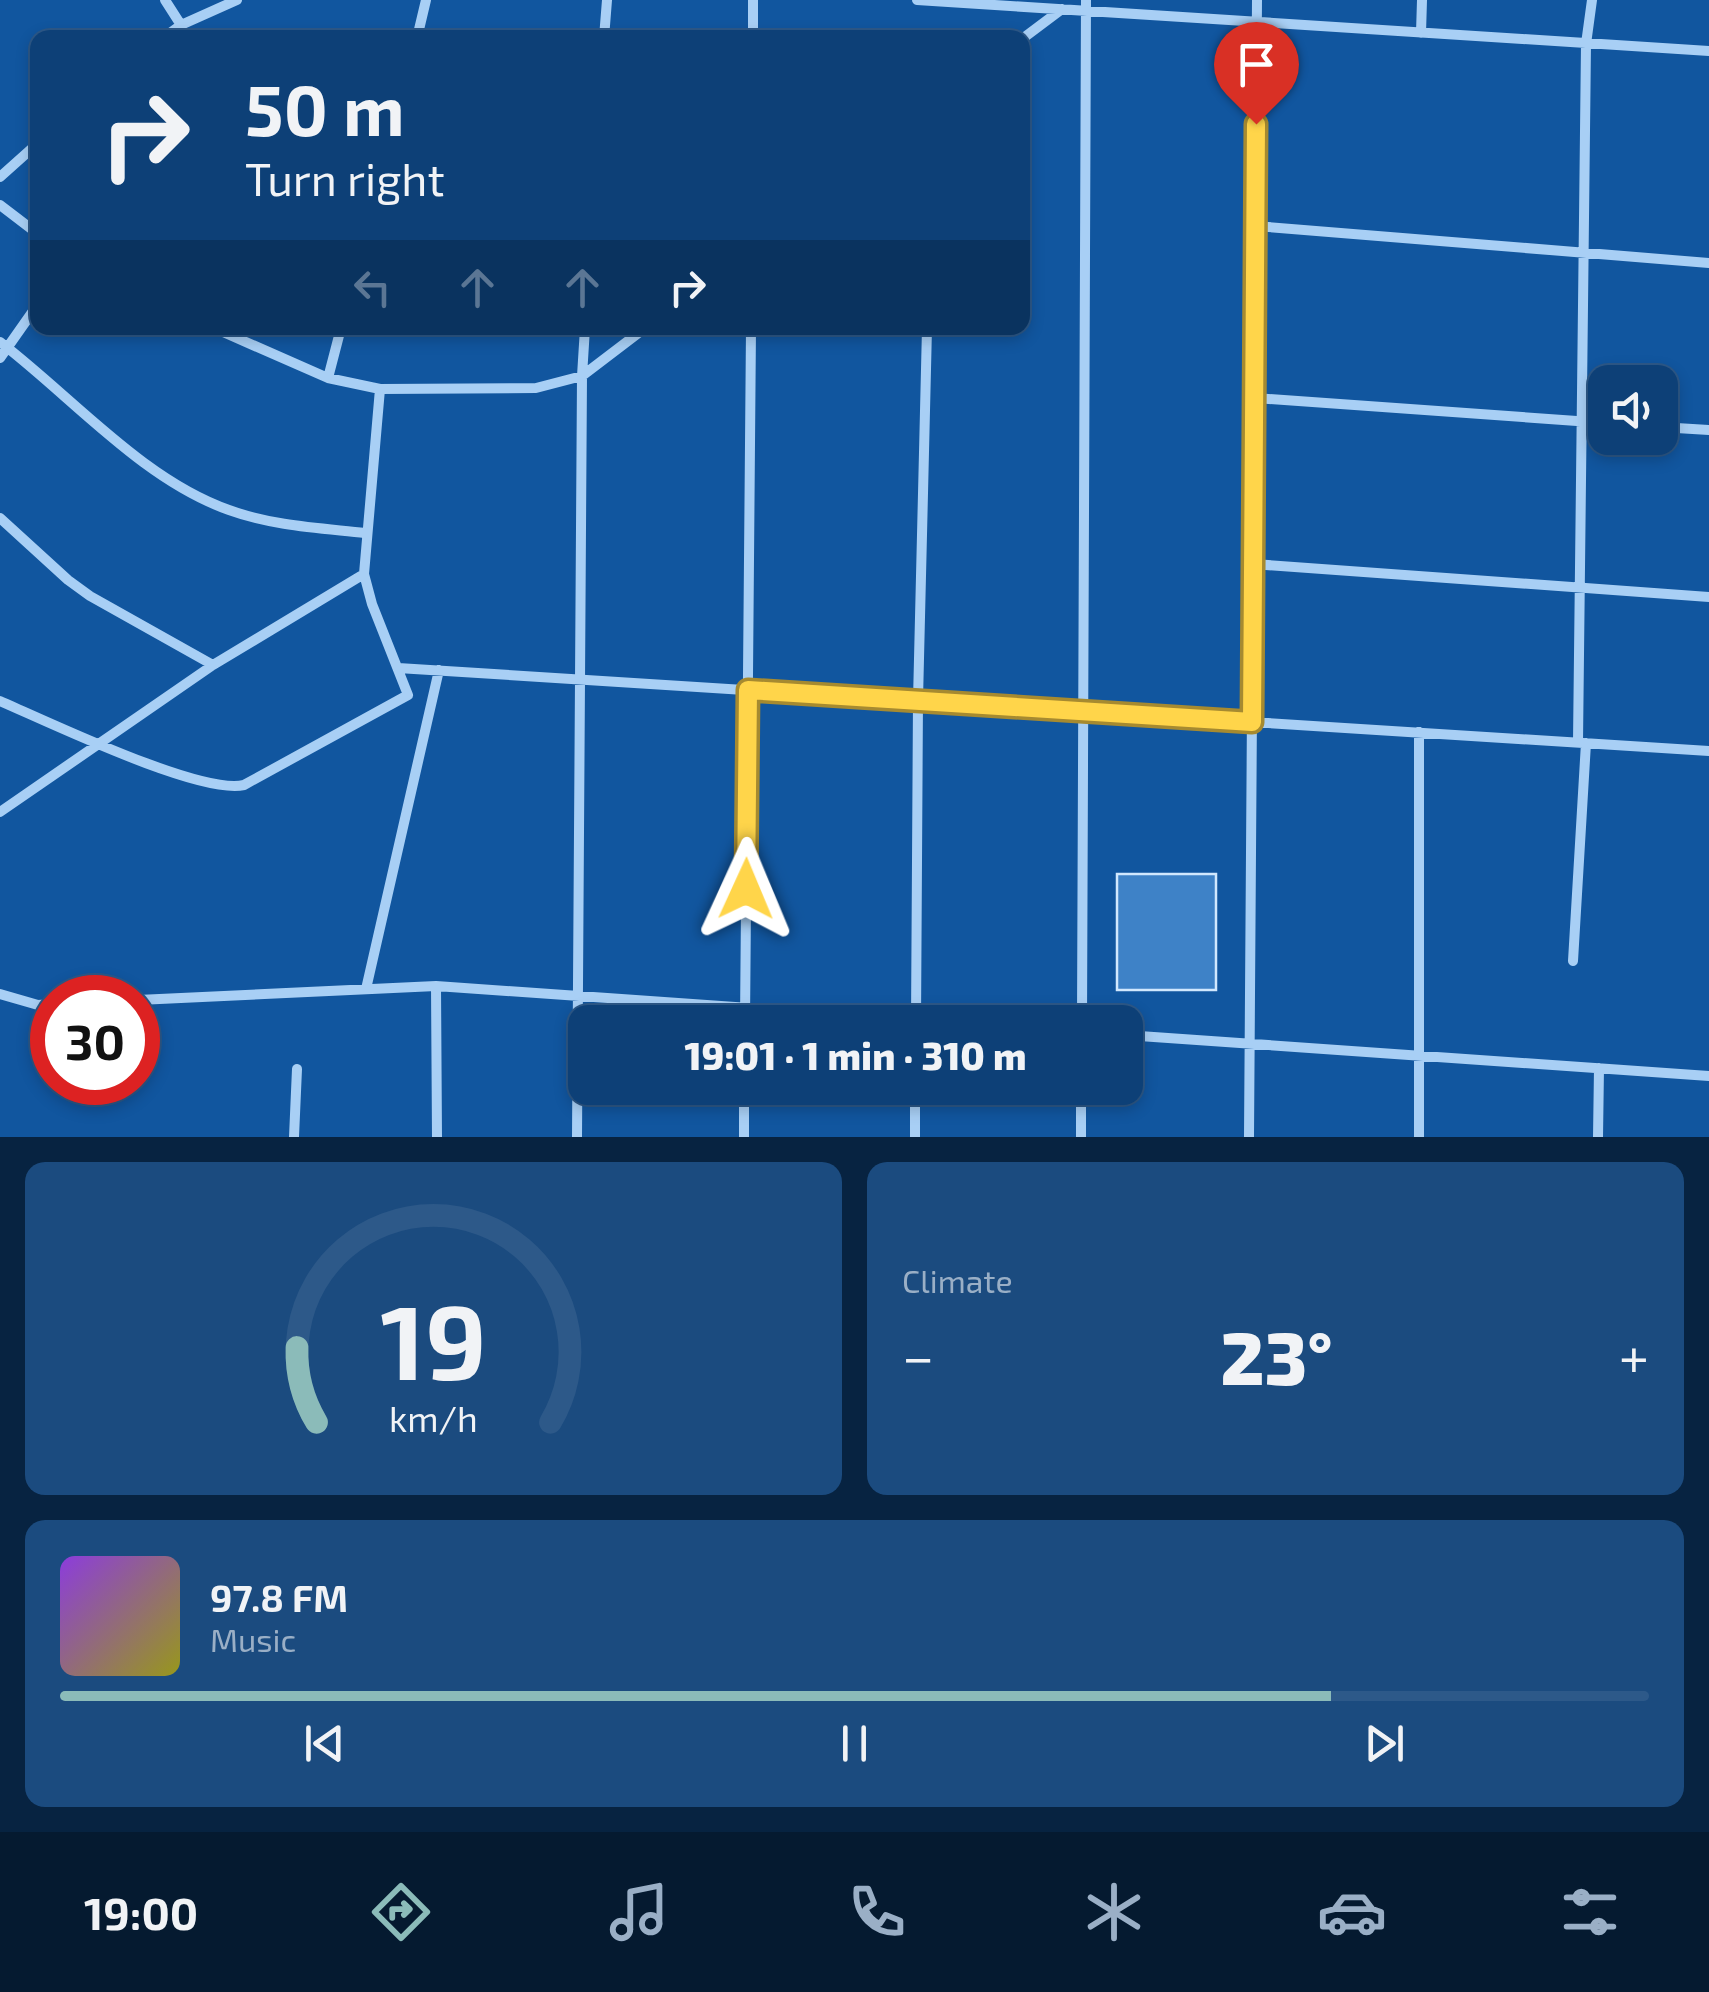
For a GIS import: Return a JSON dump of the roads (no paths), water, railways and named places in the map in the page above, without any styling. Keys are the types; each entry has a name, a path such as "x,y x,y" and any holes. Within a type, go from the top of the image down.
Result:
{"street":[{"path":"165,0 181,24"},
{"path":"173,30 237,0"},
{"path":"419,30 426,0"},
{"path":"605,30 607,0"},
{"path":"753,0 753,30"},
{"path":"917,0 1062,10 1086,6 1257,22 1709,51"},
{"path":"1250,1137 1257,0"},
{"path":"1422,0 1422,33"},
{"path":"1573,960 1582,743 1586,44 1592,0"},
{"path":"1082,1005 1086,6"},
{"path":"1030,33 1062,10"},
{"path":"0,178 30,150"},
{"path":"0,205 30,228"},
{"path":"1256,226 1709,263"},
{"path":"30,314 2,349 152,468 200,498 256,518 366,534"},
{"path":"230,335 328,378 380,390 536,388 582,376 637,335"},
{"path":"328,378 339,335"},
{"path":"578,1137 585,335"},
{"path":"745,1005 751,335"},
{"path":"916,1005 926,335"},
{"path":"0,701 207,784 231,788 244,786 408,694 364,574 380,390"},
{"path":"1254,398 1588,422"},
{"path":"1678,428 1709,430"},
{"path":"0,518 90,596 212,665"},
{"path":"1254,564 1709,597"},
{"path":"0,812 212,665 364,574"},
{"path":"398,668 1709,750"},
{"path":"366,990 439,670"},
{"path":"1419,1137 1420,732"},
{"path":"436,986 437,1137"},
{"path":"160,999 436,986 703,1005"},
{"path":"0,994 30,1002"},
{"path":"1143,1036 1709,1076"},
{"path":"1598,1137 1599,1068"},
{"path":"294,1137 297,1069"},
{"path":"744,1105 744,1137"},
{"path":"915,1105 915,1137"},
{"path":"1081,1105 1081,1137"}]}
